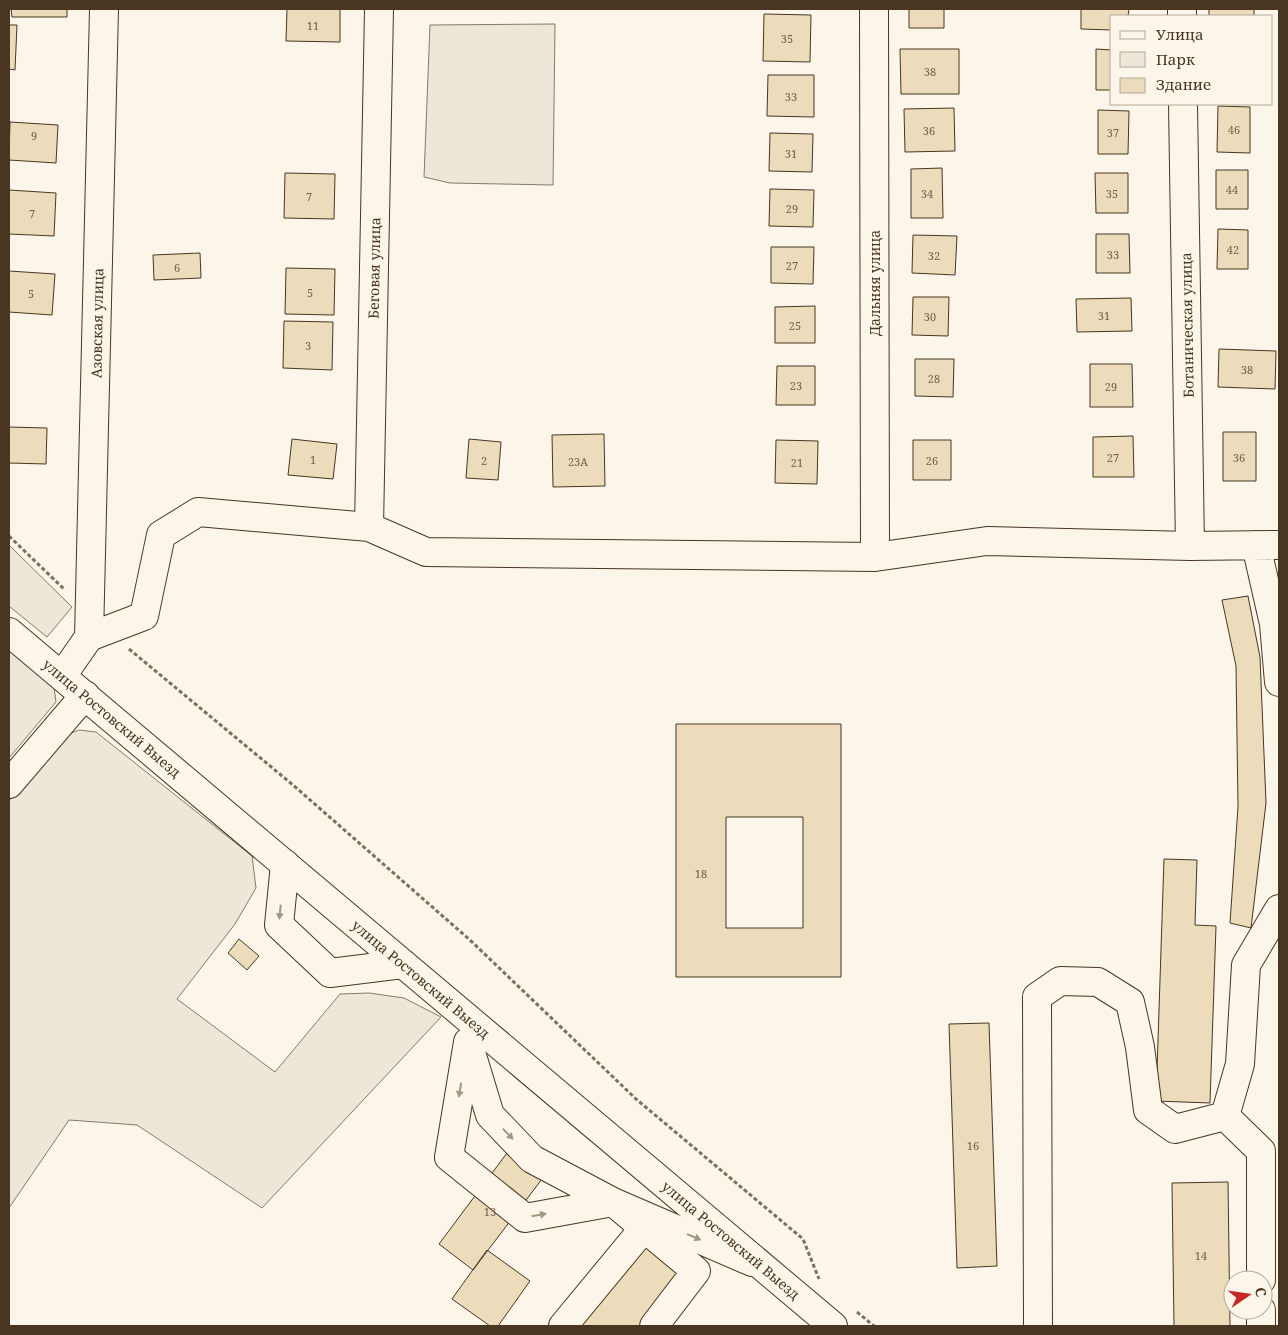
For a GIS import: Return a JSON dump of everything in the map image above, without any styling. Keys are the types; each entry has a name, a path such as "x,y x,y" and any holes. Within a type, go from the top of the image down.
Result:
{"street":[{"name":"Азовская улица","path":"96,627 104,9"},
{"name":"Беговая улица","path":"369,527 379,9"},
{"name":"Дальняя улица","path":"874,9 875,557"},
{"name":"Ботаническая улица","path":"1184,105 1190,546"},
{"path":"62,676 96,627 144,616 161,535 198,512 369,527 426,552 875,557 987,541 1190,546 1268,545 1279,676"},
{"name":"улица Ростовский Выезд","path":"9,632 763,1267 842,1317"},
{"path":"9,784 85,695"},
{"path":"285,864 279,925 330,973 403,964"},
{"path":"1225,1116 1240,1064 1246,965 1279,909"},
{"path":"1038,1326 1038,997 1060,981 1098,982 1130,1002 1140,1047 1148,1110 1175,1129 1225,1116"},
{"path":"458,1009 490,1115 532,1159 612,1202 763,1267"},
{"path":"468,1042 449,1157 525,1218 612,1202 696,1271 763,1267"},
{"path":"1225,1116 1261,1151 1261,1270"},
{"path":"563,1326 644,1228"},
{"path":"654,1326 696,1271"}],"path":[{"path":"9,536 96,627 294,785 470,940 636,1099 803,1239 821,1282"},
{"path":"842,1317 874,1326"}],"green space":[{"path":"555,24 553,185 450,183 424,177 430,25"},
{"path":"9,545 72,607 47,637 9,606"},
{"path":"9,643 53,680 56,702 9,758"},
{"path":"79,730 96,732 252,856 256,888 235,924 177,999 275,1072 340,994 369,993 404,998 441,1017 262,1208 137,1125 69,1120 9,1208 9,801 59,738"}],"building":[{"path":"11,9 67,9 67,17 12,17"},
{"path":"287,9 340,9 340,42 286,41"},
{"path":"909,9 944,9 944,28 909,28"},
{"path":"1081,9 1129,9 1128,15 1110,15 1110,30 1081,29"},
{"path":"1209,9 1254,9 1254,15 1209,15"},
{"path":"764,14 811,15 810,62 763,61"},
{"path":"9,25 17,25 15,70 9,69"},
{"path":"900,49 959,49 959,94 901,94"},
{"path":"1096,49 1110,50 1110,90 1096,90"},
{"path":"768,75 814,75 814,117 767,116"},
{"path":"1218,106 1250,107 1250,153 1217,152"},
{"path":"954,108 955,151 905,152 904,109"},
{"path":"1098,110 1129,111 1128,154 1098,154"},
{"path":"10,122 58,125 56,163 9,160"},
{"path":"770,133 813,134 812,172 769,171"},
{"path":"942,168 943,218 911,218 911,169"},
{"path":"1216,170 1248,170 1248,209 1216,209"},
{"path":"285,173 335,174 334,219 284,218"},
{"path":"1095,173 1128,173 1128,213 1096,213"},
{"path":"770,189 814,190 813,227 769,226"},
{"path":"9,190 56,193 54,236 9,234"},
{"path":"1218,229 1248,230 1248,269 1217,269"},
{"path":"1096,234 1129,234 1130,273 1096,273"},
{"path":"913,235 957,236 955,275 912,273"},
{"path":"771,247 814,247 813,284 771,283"},
{"path":"200,253 201,278 154,280 153,255"},
{"path":"286,268 335,269 334,315 285,314"},
{"path":"9,271 55,274 52,315 9,312"},
{"path":"913,297 949,297 948,336 912,335"},
{"path":"1131,298 1132,331 1077,332 1076,299"},
{"path":"815,306 815,343 775,343 775,307"},
{"path":"284,321 333,322 332,370 283,368"},
{"path":"1219,349 1276,351 1275,389 1218,387"},
{"path":"915,359 954,359 953,397 915,396"},
{"path":"1090,364 1132,364 1133,407 1090,407"},
{"path":"777,366 815,366 815,405 776,405"},
{"path":"9,427 47,428 46,464 9,463"},
{"path":"1223,432 1256,432 1256,481 1223,481"},
{"path":"604,434 605,486 553,487 552,435"},
{"path":"1133,436 1134,477 1093,477 1093,437"},
{"path":"292,439 337,444 333,479 288,475"},
{"path":"469,439 501,442 498,480 466,478"},
{"path":"776,440 818,441 817,484 775,483"},
{"path":"913,440 951,440 951,480 913,480"},
{"path":"1248,596 1260,657 1266,803 1251,928 1230,923 1238,807 1236,666 1222,600"},
{"path":"676,724 841,724 841,977 676,977","holes":["726,817 803,817 803,928 726,928"]},
{"path":"1164,859 1197,860 1195,925 1216,926 1210,1103 1156,1101"},
{"path":"239,939 259,956 247,970 228,953"},
{"path":"989,1023 997,1266 957,1268 949,1024"},
{"path":"507,1153 542,1179 473,1270 439,1244"},
{"path":"1228,1182 1229,1270 1223,1270 1223,1320 1230,1320 1230,1326 1174,1326 1172,1183"},
{"path":"645,1235 692,1273 649,1326 571,1326"},
{"path":"487,1250 530,1281 498,1326 490,1326 452,1299"}]}
